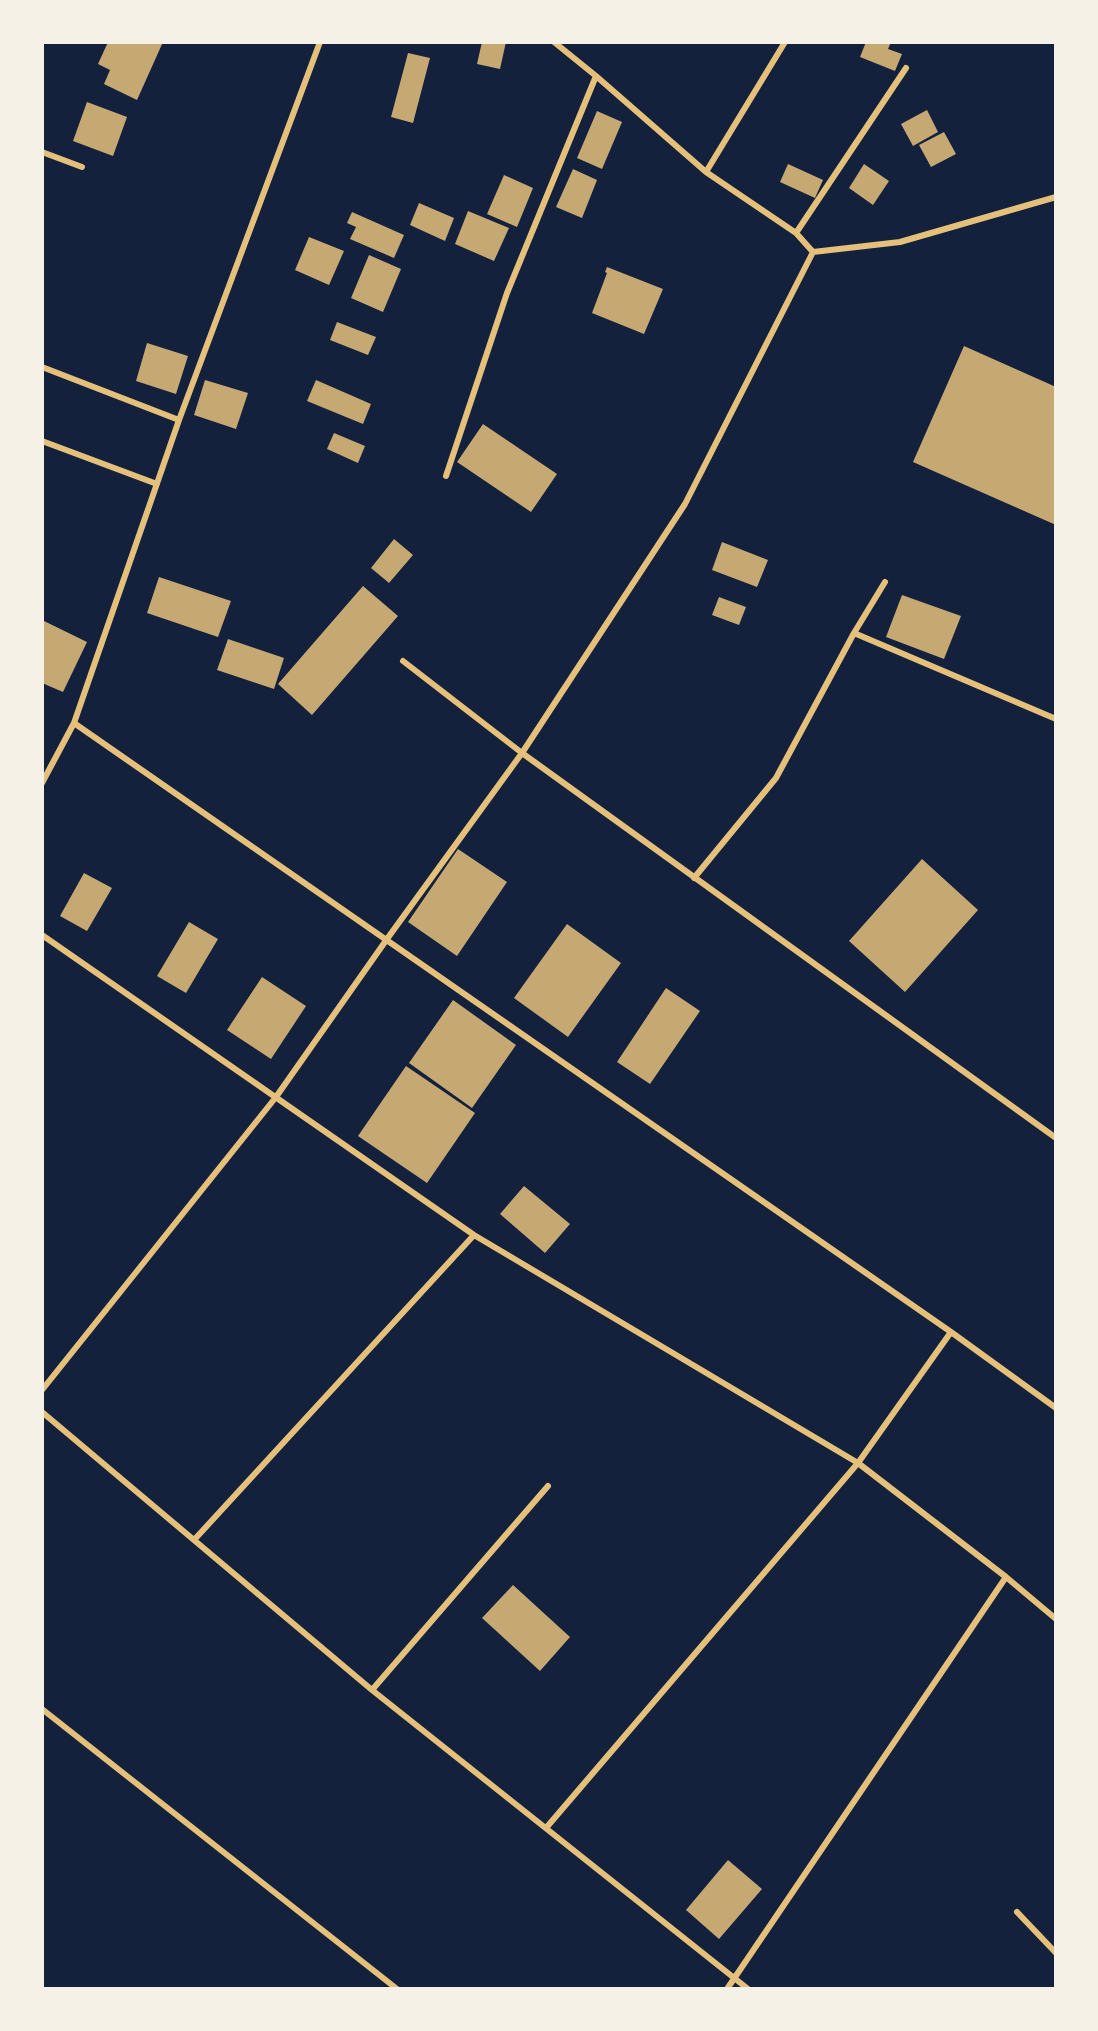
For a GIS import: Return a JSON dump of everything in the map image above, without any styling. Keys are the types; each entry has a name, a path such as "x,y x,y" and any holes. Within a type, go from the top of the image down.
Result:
{"street":[{"path":"42,783 74,723 179,420 321,42"},
{"path":"554,42 706,172 796,233 813,252"},
{"path":"706,172 785,42"},
{"path":"796,233 906,68"},
{"path":"446,476 507,293 596,76"},
{"path":"42,152 82,167"},
{"path":"813,252 900,242 1056,197"},
{"path":"42,1390 276,1098 387,939 522,753 685,504 813,252"},
{"path":"42,367 179,420"},
{"path":"42,441 157,484"},
{"path":"694,878 776,778 854,633 885,582"},
{"path":"854,633 1056,719"},
{"path":"403,662 522,753 1056,1138"},
{"path":"74,723 951,1332 1056,1408"},
{"path":"42,935 474,1234 858,1463 1006,1577 1056,1619"},
{"path":"194,1540 474,1234"},
{"path":"546,1828 858,1463 951,1332"},
{"path":"42,1412 372,1690 748,1989"},
{"path":"372,1690 548,1486"},
{"path":"727,1989 1006,1577"},
{"path":"42,1709 397,1989"},
{"path":"1017,1912 1056,1953"}],"building":[{"path":"108,42 163,42 137,100 104,84 110,70 98,64"},
{"path":"482,42 506,42 500,69 477,64"},
{"path":"866,42 891,42 888,49 902,54 895,71 860,57"},
{"path":"408,53 430,58 413,123 391,117"},
{"path":"87,102 127,117 113,156 73,141"},
{"path":"927,110 938,132 913,146 901,124"},
{"path":"597,111 622,122 602,169 577,158"},
{"path":"944,132 956,154 931,167 919,145"},
{"path":"788,164 823,180 815,198 780,182"},
{"path":"864,164 889,181 873,205 849,188"},
{"path":"573,169 597,180 582,218 556,207"},
{"path":"504,175 533,188 517,227 487,214"},
{"path":"419,203 454,218 445,241 410,225"},
{"path":"468,211 509,228 494,261 455,244"},
{"path":"352,212 404,235 394,258 350,239 356,227 347,223"},
{"path":"309,237 344,251 329,285 295,270"},
{"path":"369,255 401,269 383,312 351,298"},
{"path":"607,267 663,289 644,334 592,313 607,273 605,272"},
{"path":"337,322 376,337 368,355 330,340"},
{"path":"147,343 188,356 176,394 136,381"},
{"path":"964,346 1056,387 1056,525 913,462"},
{"path":"205,380 248,393 236,429 194,415"},
{"path":"316,380 371,404 363,424 307,401"},
{"path":"483,424 557,474 531,512 457,462"},
{"path":"334,433 365,446 358,463 327,449"},
{"path":"394,539 413,555 389,583 371,568"},
{"path":"722,542 768,560 757,587 712,570"},
{"path":"159,577 231,601 218,637 147,613"},
{"path":"363,586 398,616 312,715 278,684"},
{"path":"902,595 961,616 944,659 886,637"},
{"path":"719,597 746,607 739,625 712,615"},
{"path":"42,620 87,642 63,692 42,683"},
{"path":"228,639 284,658 274,689 217,670"},
{"path":"458,849 507,882 457,956 408,922"},
{"path":"922,859 978,910 905,992 849,941"},
{"path":"84,873 112,888 87,931 60,916"},
{"path":"189,922 218,939 186,993 157,976"},
{"path":"567,924 621,963 568,1037 514,998"},
{"path":"262,977 306,1006 271,1059 227,1030"},
{"path":"666,988 700,1011 650,1084 617,1062"},
{"path":"453,1000 516,1045 472,1108 409,1063"},
{"path":"406,1066 475,1113 427,1183 358,1136"},
{"path":"524,1186 570,1224 545,1253 500,1214"},
{"path":"513,1585 570,1637 540,1671 482,1618"},
{"path":"728,1860 762,1889 719,1939 686,1910"}]}
